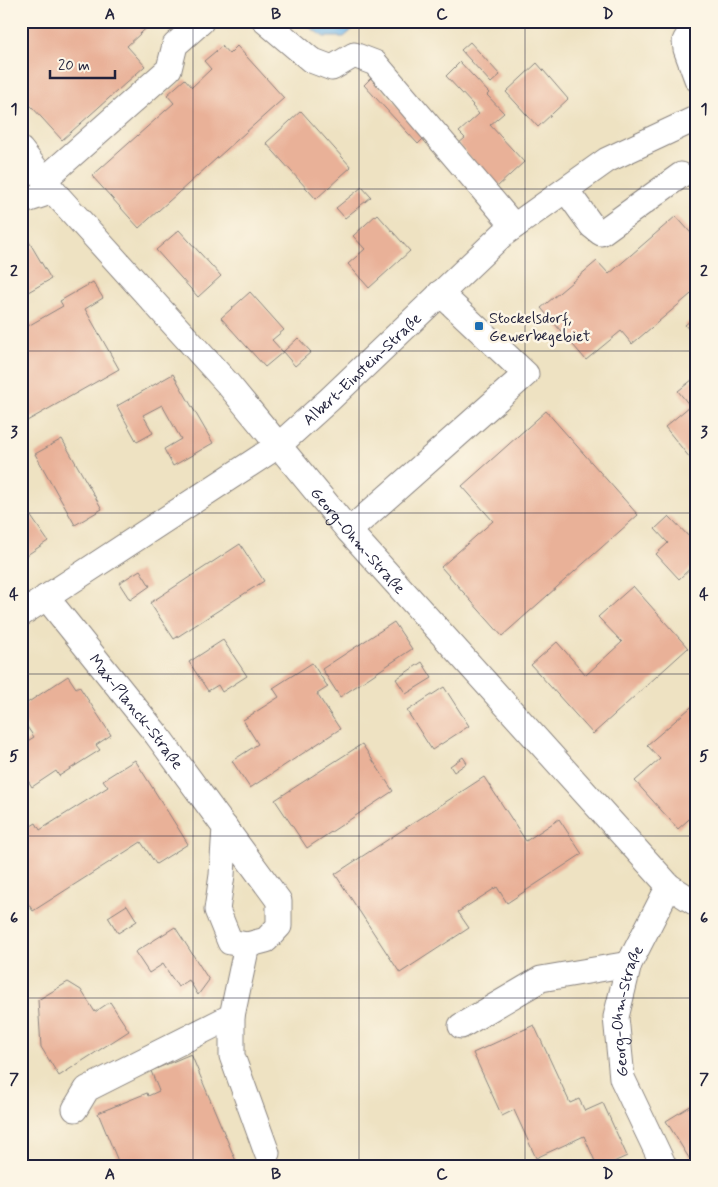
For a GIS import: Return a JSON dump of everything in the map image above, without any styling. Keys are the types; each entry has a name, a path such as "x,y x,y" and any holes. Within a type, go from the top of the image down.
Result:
{"street":[{"path":"21,202 169,69 174,45 200,21"},
{"path":"264,21 311,60 332,68 354,55 375,63 514,226"},
{"path":"697,22 685,41 697,79"},
{"name":"Albert-Einstein-Straße","path":"21,614 279,445 502,235 514,226 607,160 697,118"},
{"name":"Georg-Ohm-Straße","path":"21,150 39,185 228,384 350,531 669,886 696,907"},
{"path":"566,190 592,226 601,233 681,175"},
{"path":"350,531 526,374 440,293"},
{"name":"Max-Planck-Straße","path":"46,597 157,735 279,901 279,926 266,940 247,945"},
{"path":"224,827 222,875 217,910 230,942 247,945 232,1016 232,1056 267,1153"},
{"name":"Georg-Ohm-Straße","path":"664,1166 622,1078 616,1018 629,964 669,886"},
{"path":"462,1026 541,979 629,964"},
{"path":"75,1109 87,1090 232,1016"}],"water":[{"path":"300,21 362,21 344,37 324,37"}],"building":[{"path":"21,21 154,21 127,46 145,66 62,140 21,95"},
{"path":"470,42 500,75 491,83 461,50"},
{"path":"222,46 229,54 237,46 284,98 139,228 92,176 174,103 167,95 185,79 192,87 211,69 204,61"},
{"path":"460,62 489,93 487,95 504,113 490,125 524,162 497,187 458,144 465,138 459,132 479,114 446,76"},
{"path":"537,63 568,99 538,127 506,92"},
{"path":"371,78 426,136 418,144 364,85"},
{"path":"301,111 351,167 316,199 266,143"},
{"path":"362,187 371,197 345,218 336,208"},
{"path":"377,214 410,251 369,288 348,264 365,249 353,236"},
{"path":"676,216 697,240 697,289 632,344 621,331 586,360 541,308 597,261 609,274"},
{"path":"21,228 51,279 21,296"},
{"path":"179,230 221,276 198,297 156,250"},
{"path":"93,282 103,298 85,309 119,369 27,421 21,412 21,330 63,306 60,301"},
{"path":"250,292 284,330 272,340 283,352 265,367 221,318"},
{"path":"697,315 697,339 685,325"},
{"path":"298,338 311,352 295,366 283,352"},
{"path":"173,374 213,443 173,466 164,449 181,439 162,405 143,415 153,433 137,442 117,406"},
{"path":"697,376 697,452 690,458 665,427 690,406 678,391"},
{"path":"546,411 638,515 502,636 441,567 493,521 462,486"},
{"path":"62,439 102,509 75,525 35,454"},
{"path":"21,502 48,541 21,559"},
{"path":"669,516 697,545 697,562 679,579 656,554 668,543 655,529"},
{"path":"240,544 264,581 174,639 150,603"},
{"path":"140,570 150,586 130,600 119,583"},
{"path":"633,586 688,648 593,734 531,665 557,642 586,675 622,642 598,617"},
{"path":"394,622 412,649 340,697 322,669"},
{"path":"223,640 247,676 222,692 218,685 208,691 189,662"},
{"path":"422,662 432,678 406,694 396,679"},
{"path":"312,663 328,687 317,694 340,729 250,788 232,761 258,744 243,720 279,697 273,688"},
{"path":"68,676 76,688 79,686 111,735 96,745 100,750 59,776 56,771 32,787 21,770 21,745 34,737 21,718 21,707"},
{"path":"444,687 469,726 432,750 407,711"},
{"path":"697,702 697,792 693,795 697,800 697,812 678,829 635,781 660,759 647,745"},
{"path":"362,744 393,791 307,848 275,800"},
{"path":"463,757 467,763 454,772 450,766"},
{"path":"135,760 188,844 156,864 141,842 33,911 21,893 21,832 36,823 40,830 108,787 103,780"},
{"path":"484,777 526,841 559,819 582,854 507,903 497,887 458,912 469,928 400,973 335,874"},
{"path":"127,905 137,921 118,933 108,917"},
{"path":"175,927 209,980 198,995 189,980 178,987 163,964 149,973 135,952"},
{"path":"68,982 81,990 95,1012 110,1002 129,1031 59,1076 41,1047 38,1000"},
{"path":"534,1025 570,1103 579,1099 585,1111 603,1103 627,1156 605,1166 597,1166 584,1136 536,1158 514,1110 502,1116 473,1053"},
{"path":"191,1054 238,1166 120,1166 98,1113 147,1093 148,1096 159,1091 151,1071"},
{"path":"697,1102 697,1166 694,1166 666,1121"}],"place":[{"name":"Stockelsdorf, Gewerbegebiet","path":"479,326"}]}
